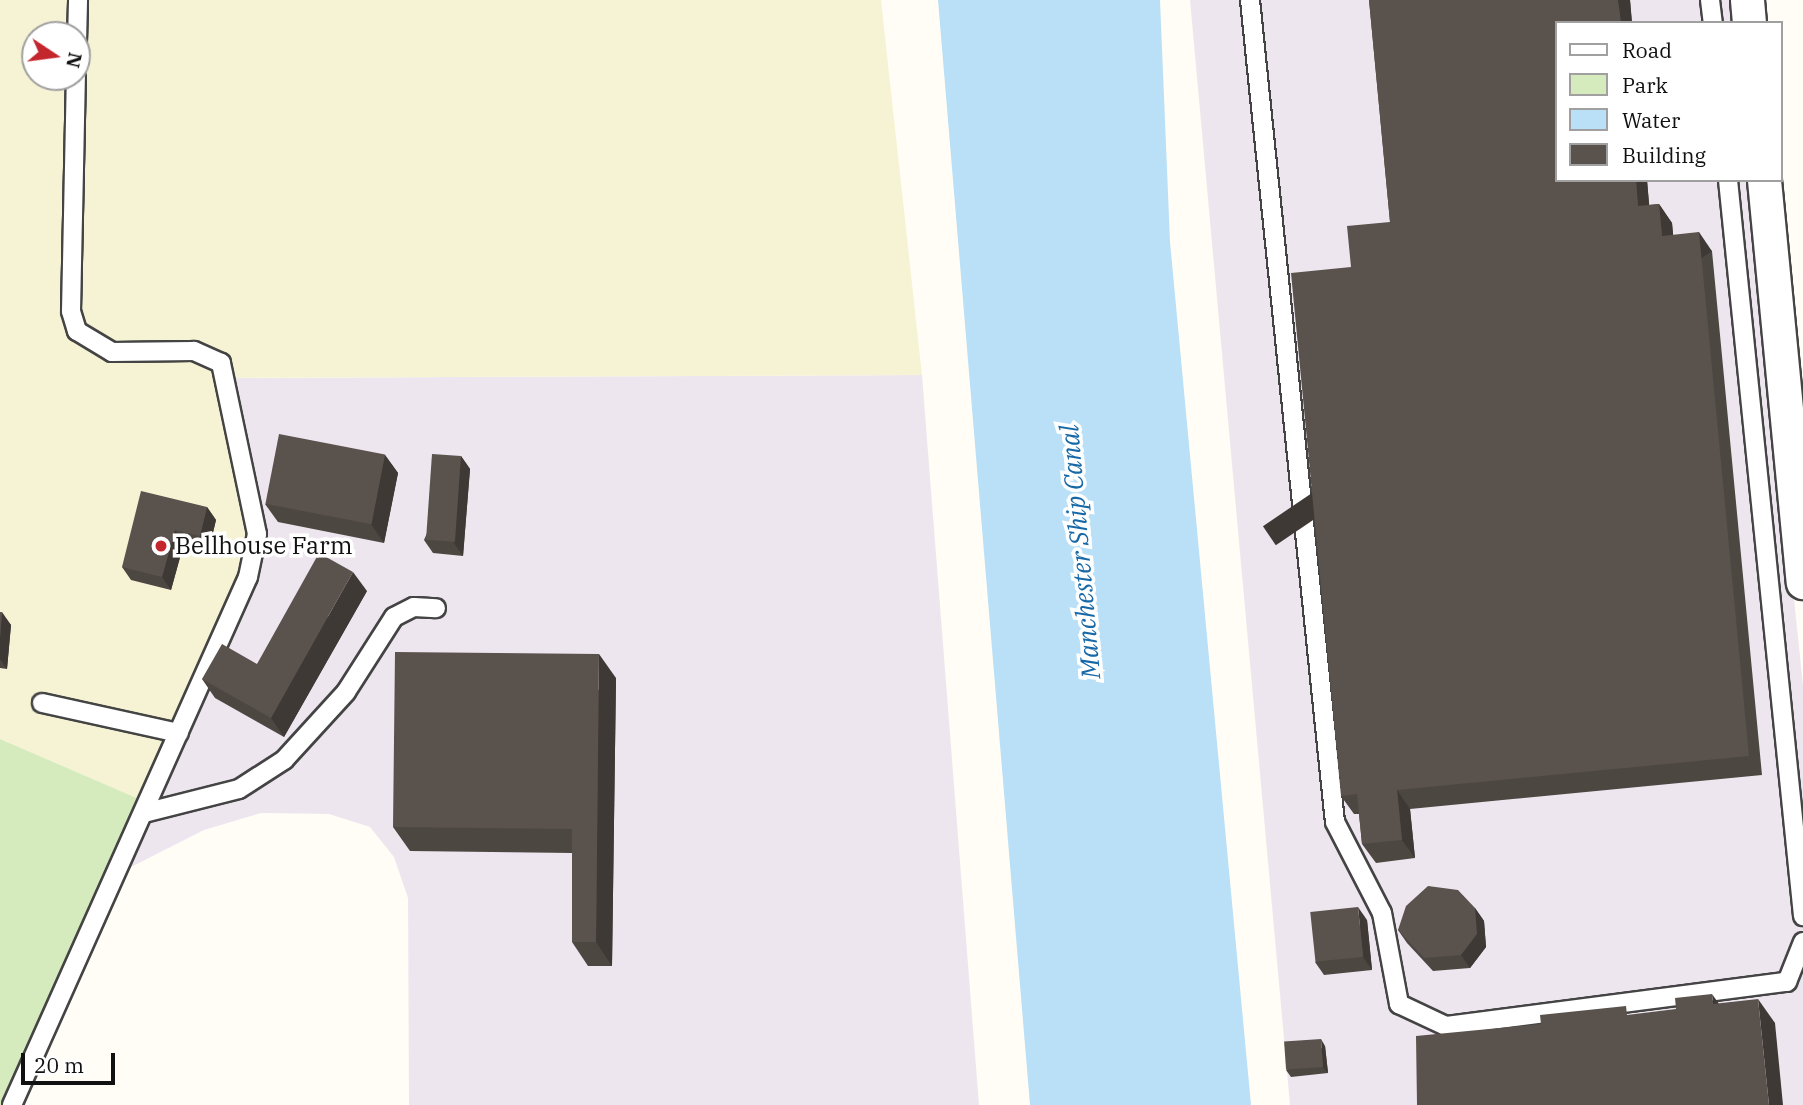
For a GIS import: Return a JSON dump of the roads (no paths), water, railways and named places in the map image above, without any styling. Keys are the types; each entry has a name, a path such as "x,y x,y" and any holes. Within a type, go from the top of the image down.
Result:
{"street":[{"path":"1747,0 1749,21"},
{"path":"1764,182 1803,582"}],"lane":[{"path":"78,0 78,21"},
{"path":"1250,0 1335,822 1382,913 1399,1004 1446,1027 1787,982 1803,943"},
{"path":"1710,0 1713,21"},
{"path":"12,1105 248,577 257,534 221,363 194,351 111,352 77,331 71,311 76,91"},
{"path":"1728,182 1803,916"},
{"path":"144,813 239,789 284,760 346,692 394,617 414,607 436,608"},
{"path":"42,703 179,733"}],"water":[{"name":"Manchester Ship Canal","path":"938,0 1160,0 1170,242 1251,1105 1030,1105"}],"place":[{"name":"Bellhouse Farm","path":"161,546"}]}
